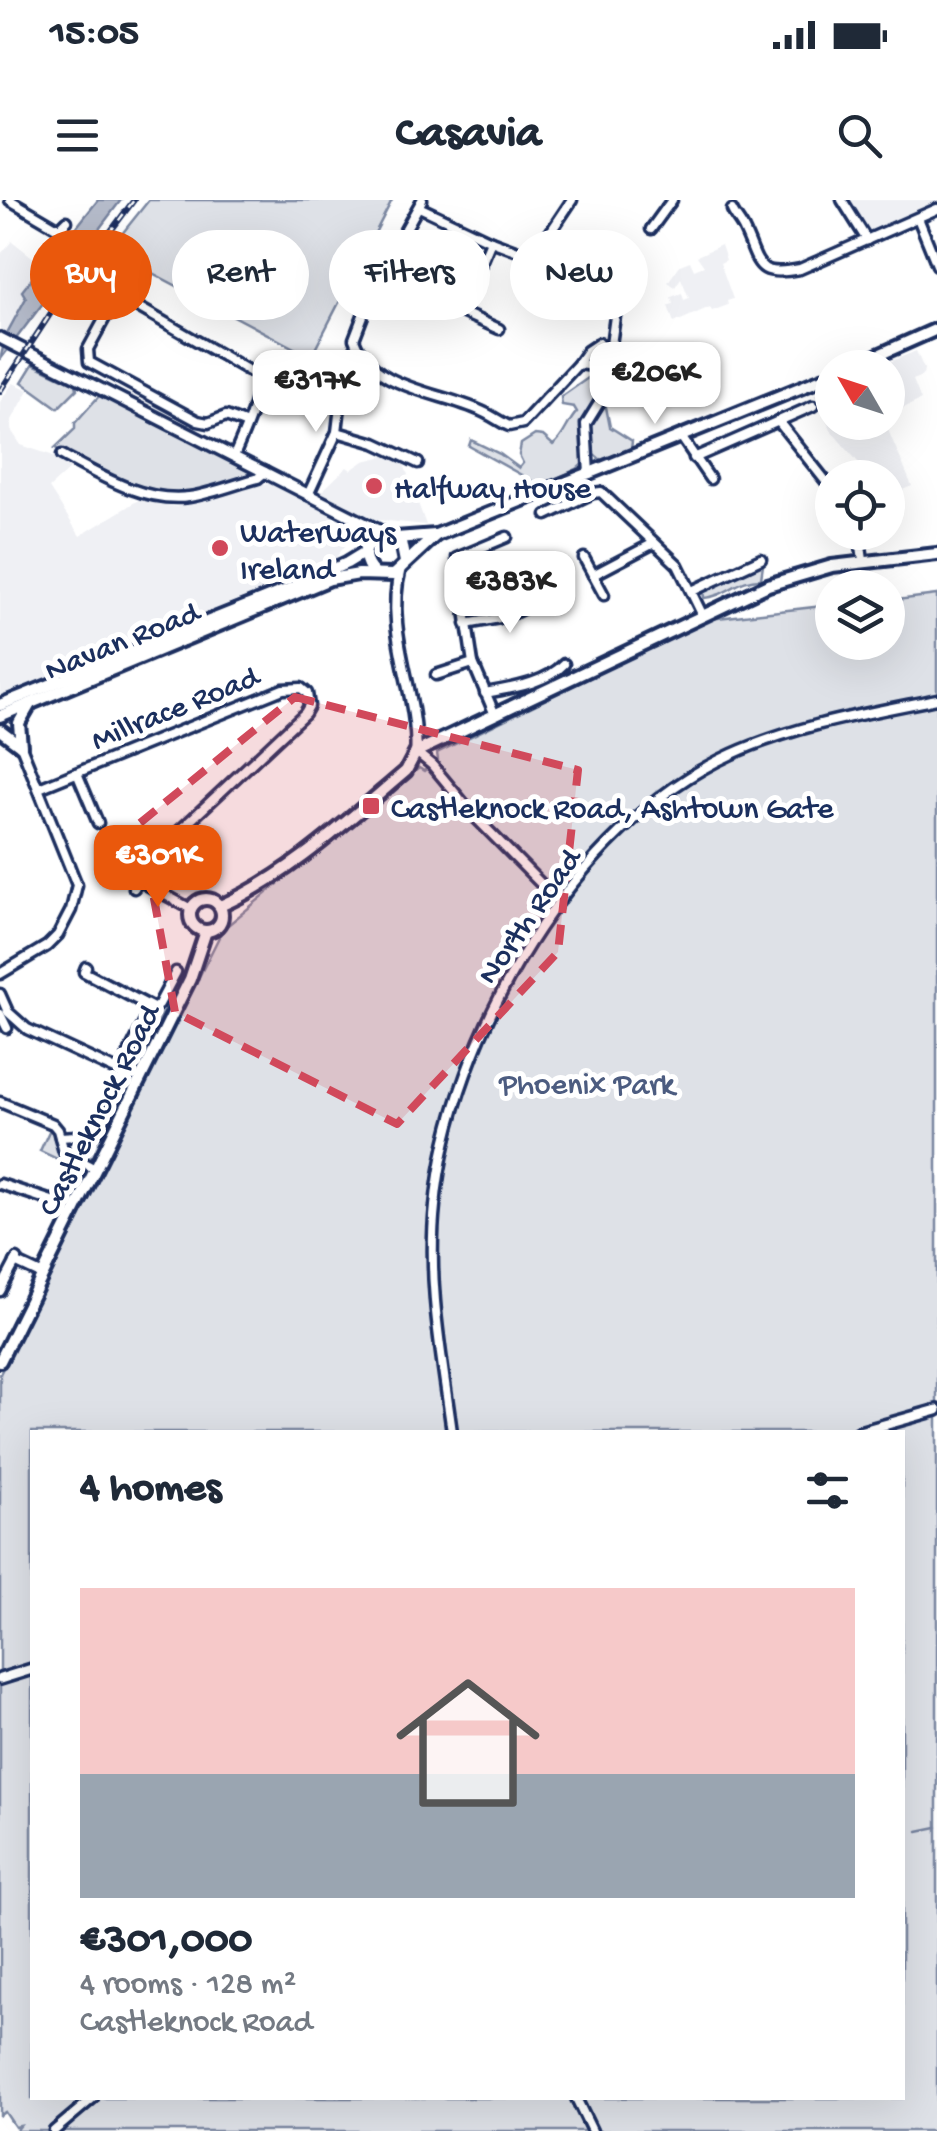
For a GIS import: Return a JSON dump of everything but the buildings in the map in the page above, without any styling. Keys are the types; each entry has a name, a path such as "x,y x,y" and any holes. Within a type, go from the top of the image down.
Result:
{"main road":[{"path":"890,350 937,329"},
{"path":"436,535 402,566 380,575 366,564 365,550 376,537 436,535 815,382"},
{"path":"392,536 404,547 402,566"},
{"name":"Navan Road","path":"0,705 284,591 348,563 365,550"},
{"path":"220,906 279,874 406,771 416,752 798,574 864,560 937,554"},
{"name":"Navan Road","path":"0,716 330,580 380,575"},
{"path":"21,746 18,728 30,703"},
{"path":"0,730 21,746"},
{"path":"202,899 212,900 220,906 221,920 206,931 192,924 191,908 202,899"},
{"name":"Castleknock Road","path":"0,1360 190,979 206,931"}],"street":[{"path":"10,200 56,227 66,220"},
{"path":"552,230 572,200"},
{"path":"652,229 672,200"},
{"path":"842,200 867,240"},
{"path":"404,230 420,203 510,249"},
{"path":"732,210 743,226 754,259 765,269 783,272 800,269 937,209"},
{"path":"918,218 937,265"},
{"path":"491,242 460,312 499,328"},
{"path":"234,456 247,424 259,383 256,375 131,303 112,305 88,348 90,362 198,422 208,423 226,416 247,424"},
{"path":"362,320 354,339 357,349 376,368 412,388 480,410 509,426 523,423 586,351 599,343"},
{"path":"590,474 586,424 603,400 615,320"},
{"path":"2,339 392,536"},
{"path":"578,364 610,368"},
{"path":"308,495 338,432 343,380"},
{"path":"694,458 813,406"},
{"path":"778,421 815,468"},
{"path":"338,432 389,448 418,464"},
{"path":"682,438 710,479"},
{"path":"587,454 607,467"},
{"path":"62,455 129,488 161,497 190,497 266,472"},
{"path":"547,515 602,492 678,565 703,616"},
{"path":"352,518 365,550"},
{"path":"495,715 473,664 457,558 507,537"},
{"path":"593,575 654,544"},
{"path":"862,550 864,560"},
{"path":"584,558 604,595"},
{"path":"692,591 761,559"},
{"path":"402,566 395,594 396,627 417,730 416,752 559,902"},
{"path":"380,575 395,594"},
{"path":"466,624 505,618 538,601"},
{"path":"436,675 473,664"},
{"path":"485,694 522,686 558,671 564,664"},
{"name":"Millrace Road","path":"39,788 282,689 292,686 307,693 309,706 305,713 159,850 136,884 191,908"},
{"name":"North Road","path":"452,1430 433,1271 435,1203 459,1098 490,1012 509,976 559,902 634,820 704,769 782,735 937,699"},
{"path":"0,974 47,946 66,923 76,896 77,880 21,746"},
{"path":"77,773 98,823"},
{"path":"86,967 84,972 153,1008"},
{"path":"60,1137 95,1134 120,1088 124,1062 176,972"},
{"path":"0,994 8,1012 20,1024 122,1073"},
{"path":"0,1014 11,1031 20,1024"},
{"path":"0,1102 52,1124 64,1152 95,1169"},
{"path":"0,1184 55,1202 73,1170"},
{"path":"0,1291 16,1260 42,1275"},
{"path":"866,1430 937,1410"},
{"path":"0,1678 30,1670"},
{"path":"54,2131 92,2100"},
{"path":"577,2100 592,2131"}],"highlighted area":[{"path":"295,697 578,770 558,952 397,1124 175,1012 140,823"}],"shaded area":[{"path":"849,200 937,200 937,205 872,233 867,232"},
{"path":"12,241 30,255 30,287 0,345 0,255"},
{"path":"721,245 726,260 720,263 733,299 727,301 728,305 712,311 710,307 674,323 668,306 673,304 671,297 682,293 684,300 689,298 681,278 675,287 668,282 680,265 690,261 694,270 704,266 697,256"},
{"path":"916,351 924,369 923,375 913,380 921,400 905,407 905,356"},
{"path":"13,383 29,390 12,420 11,430 21,445 51,455 70,469 49,488 80,536 140,499 176,507 216,494 222,498 228,491 245,490 252,484 272,484 333,515 345,546 334,560 0,697 0,402"},
{"path":"839,440 892,440 901,460 856,460"},
{"path":"385,456 404,464 426,525 378,520 320,493 347,467 351,470 364,461"},
{"path":"905,470 912,486 905,489"}],"green space":[{"path":"149,200 392,200 377,230 329,230 330,320 311,357 241,320 309,320 309,230 172,230 172,283 152,273 152,230 125,230"},
{"path":"33,364 76,384 77,389 58,408 22,382"},
{"path":"588,378 606,407 610,427 632,441 631,450 601,460 594,454 577,469 536,488 534,482 469,446 471,440 519,468 523,463 519,455 521,444 535,435 543,436 553,445 560,438 577,412 574,407 562,405 561,397"},
{"path":"100,395 261,472 200,490 154,490 111,476 55,448"},
{"path":"763,565 761,579 704,598 703,589"},
{"name":"Phoenix Park","path":"937,595 937,2131 16,2131 20,2126 15,2127 5,2112 0,2115 0,1374 223,929 419,768 424,771 438,760 437,753 709,619 815,607 815,660 905,660 905,599"},
{"path":"166,1007 94,1157 72,1151 70,1140 93,1142 99,1138 125,1087 127,1068 154,1014"},
{"path":"50,1129 63,1153 73,1162 72,1166 40,1151"}],"water":[{"path":"98,200 121,200 98,230 74,230"},
{"path":"30,281 30,320 0,360 6,335 26,298 22,291"}],"waterway":[{"path":"918,1831 937,1827"}],"railway":[{"path":"0,391 60,299 134,200"}],"place":[{"name":"Halfway House","path":"374,486"},
{"name":"Waterways Ireland","path":"220,548"},
{"name":"Castleknock Road, Ashtown Gate","path":"371,806"}]}
